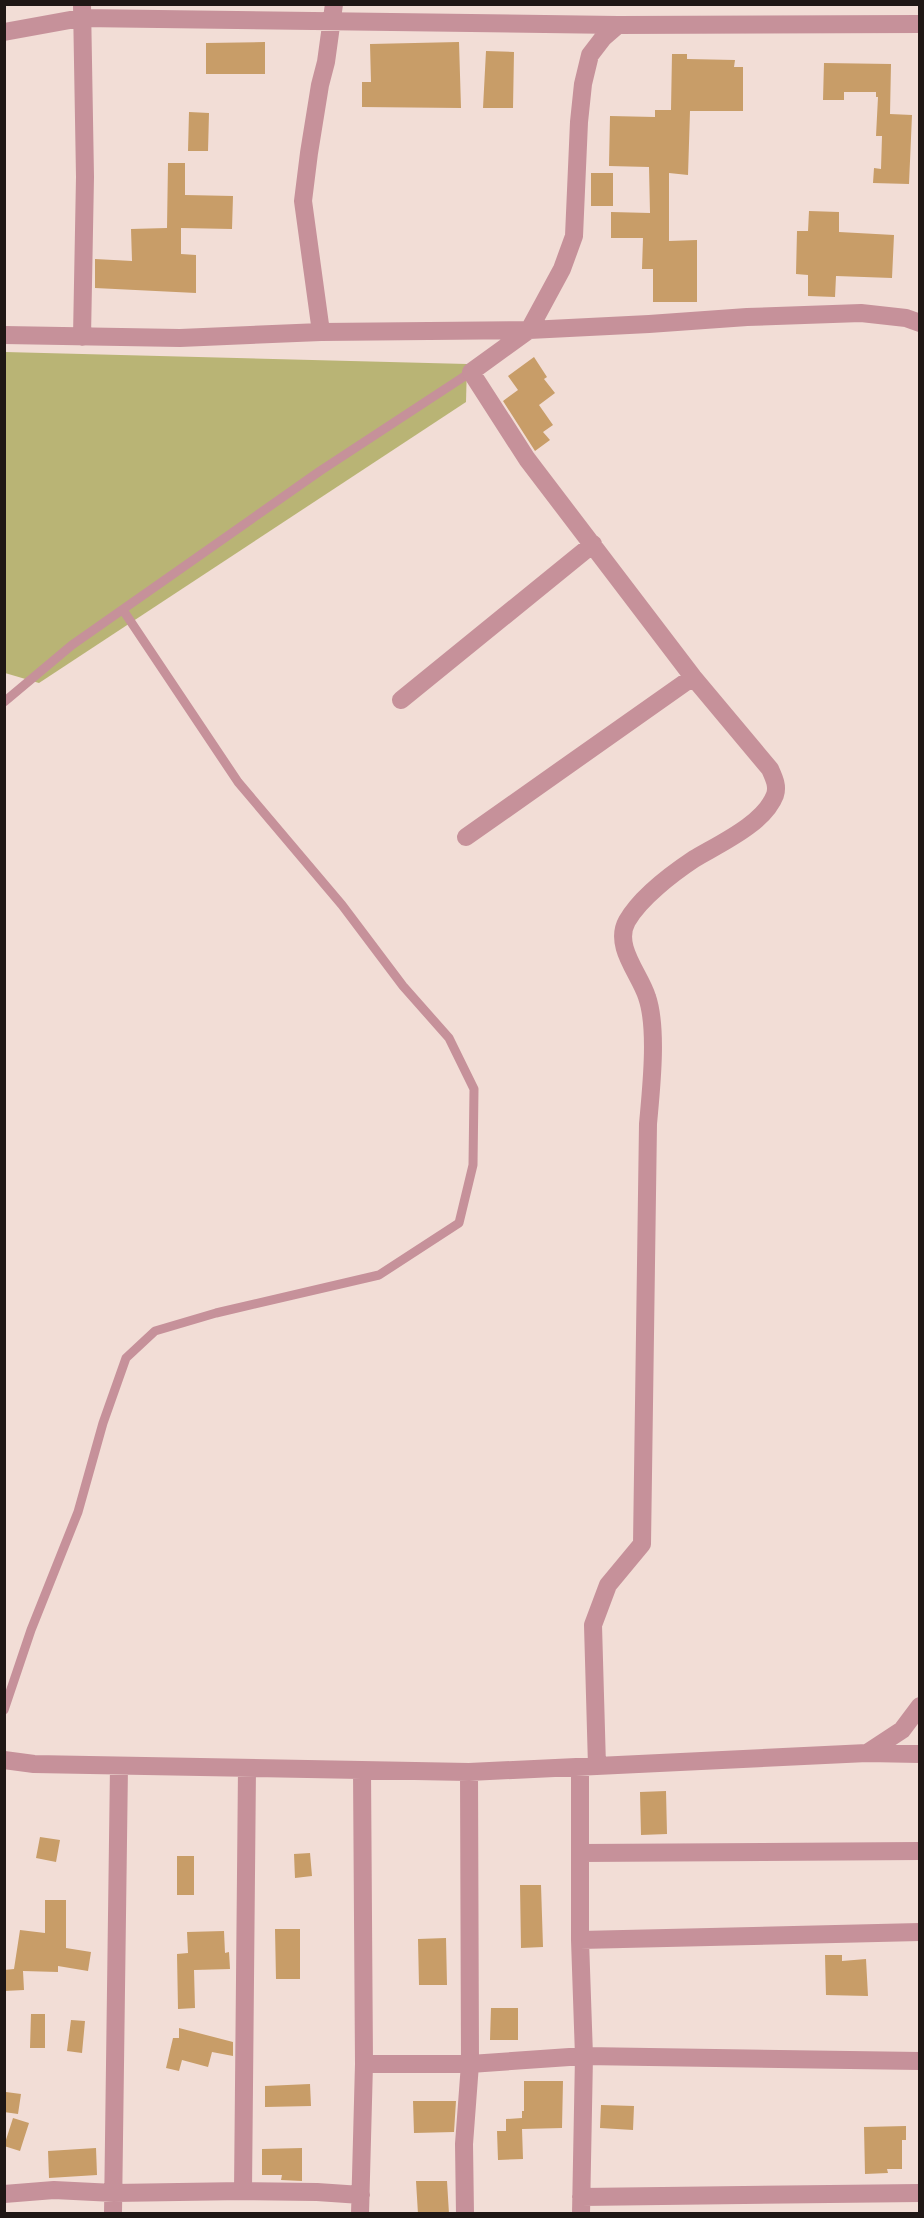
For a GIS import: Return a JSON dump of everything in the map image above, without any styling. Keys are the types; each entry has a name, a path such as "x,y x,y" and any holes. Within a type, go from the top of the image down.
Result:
{"street":[{"path":"82,11 85,177 82,337"},
{"path":"4,32 82,11 333,13 618,25 920,24"},
{"path":"321,332 303,201 333,13"},
{"path":"618,25 603,38 590,55 583,84 574,236 562,269 529,330 471,372 527,459 693,677 770,769 776,783 776,793 769,806 755,822 691,862 646,897 627,921 623,933 624,946 629,960 648,999 652,1034 648,1136 642,1544 608,1585 593,1624 588,1766 580,1853 584,2056 581,2205 920,2193"},
{"path":"4,335 180,338 321,332 529,330 747,317 861,313 906,318 920,323"},
{"path":"401,700 593,544"},
{"path":"466,837 693,677"},
{"path":"867,1753 902,1730 920,1707"},
{"path":"4,1760 34,1764 468,1772 867,1753 920,1754"},
{"path":"113,2214 119,1766"},
{"path":"243,2191 247,1768"},
{"path":"360,2214 364,2064 362,1770"},
{"path":"465,2214 464,2144 470,2064 468,1772"},
{"path":"580,1853 920,1851"},
{"path":"580,1940 920,1932"},
{"path":"364,2064 470,2064 584,2056 920,2061"},
{"path":"4,2194 54,2190 114,2193 243,2191 361,2194"}],"lane":[{"path":"4,702 72,645 320,471 471,372"},
{"path":"4,1710 31,1630 78,1512 103,1423 126,1358 155,1331 216,1313 379,1275 459,1223 473,1166 474,1089 449,1038 403,986 342,905 238,782 123,610"}],"shaded area":[{"path":"5,352 467,364 466,402 39,683 5,673"}],"building":[{"path":"265,42 265,74 206,74 206,43"},
{"path":"459,42 461,108 362,107 362,82 371,82 370,44"},
{"path":"486,51 514,52 513,108 483,108"},
{"path":"672,54 687,54 687,59 735,60 734,67 743,67 743,111 690,111 688,175 669,173 669,241 697,240 697,302 653,302 653,269 642,269 643,238 611,238 611,212 650,213 649,167 609,166 610,116 655,117 655,110 671,110"},
{"path":"824,63 891,64 890,114 912,115 909,184 873,183 874,168 881,169 882,136 876,136 878,97 876,97 876,92 844,92 844,100 823,100"},
{"path":"189,112 209,113 208,151 188,151"},
{"path":"168,163 185,163 185,195 233,196 232,229 181,228 181,254 196,255 196,293 95,288 95,259 132,261 131,229 167,228"},
{"path":"591,173 613,173 613,206 591,206"},
{"path":"809,211 839,212 839,232 894,235 892,278 836,276 835,297 808,296 808,275 796,274 797,231 808,231"},
{"path":"534,357 547,377 544,379 555,393 539,405 553,425 543,432 550,440 535,451 503,401 518,390 508,376"},
{"path":"666,1791 667,1834 641,1835 640,1792"},
{"path":"40,1837 60,1840 56,1862 36,1858"},
{"path":"310,1853 312,1876 295,1878 294,1854"},
{"path":"177,1856 194,1856 194,1895 177,1895"},
{"path":"520,1885 541,1885 543,1947 521,1948"},
{"path":"45,1900 66,1900 66,1948 91,1952 88,1971 58,1966 58,1972 23,1971 24,1990 4,1991 4,1970 14,1969 20,1930 45,1933"},
{"path":"275,1929 300,1929 300,1979 276,1979"},
{"path":"224,1931 225,1953 229,1952 230,1969 194,1970 195,2008 178,2009 177,1954 188,1953 187,1932"},
{"path":"446,1938 447,1985 419,1985 418,1939"},
{"path":"825,1955 842,1955 842,1961 866,1959 868,1996 826,1995"},
{"path":"491,2008 518,2008 518,2040 490,2040"},
{"path":"31,2014 45,2014 45,2048 30,2048"},
{"path":"71,2020 85,2021 82,2053 67,2051"},
{"path":"179,2028 233,2042 233,2056 212,2052 208,2067 182,2060 179,2071 166,2068 173,2038 179,2038"},
{"path":"524,2081 563,2081 562,2128 522,2129 523,2159 498,2160 497,2131 506,2131 506,2119 522,2118"},
{"path":"310,2084 311,2106 265,2107 265,2086"},
{"path":"6,2092 21,2094 18,2114 4,2112"},
{"path":"413,2101 456,2101 454,2132 414,2133"},
{"path":"601,2105 634,2106 633,2130 600,2128"},
{"path":"13,2118 29,2123 20,2151 4,2146"},
{"path":"906,2126 906,2140 902,2140 902,2169 887,2169 888,2173 865,2174 864,2127"},
{"path":"96,2148 97,2175 49,2178 48,2151"},
{"path":"302,2148 302,2181 281,2180 282,2175 262,2175 262,2149"},
{"path":"416,2181 447,2181 449,2214 418,2214"}]}
